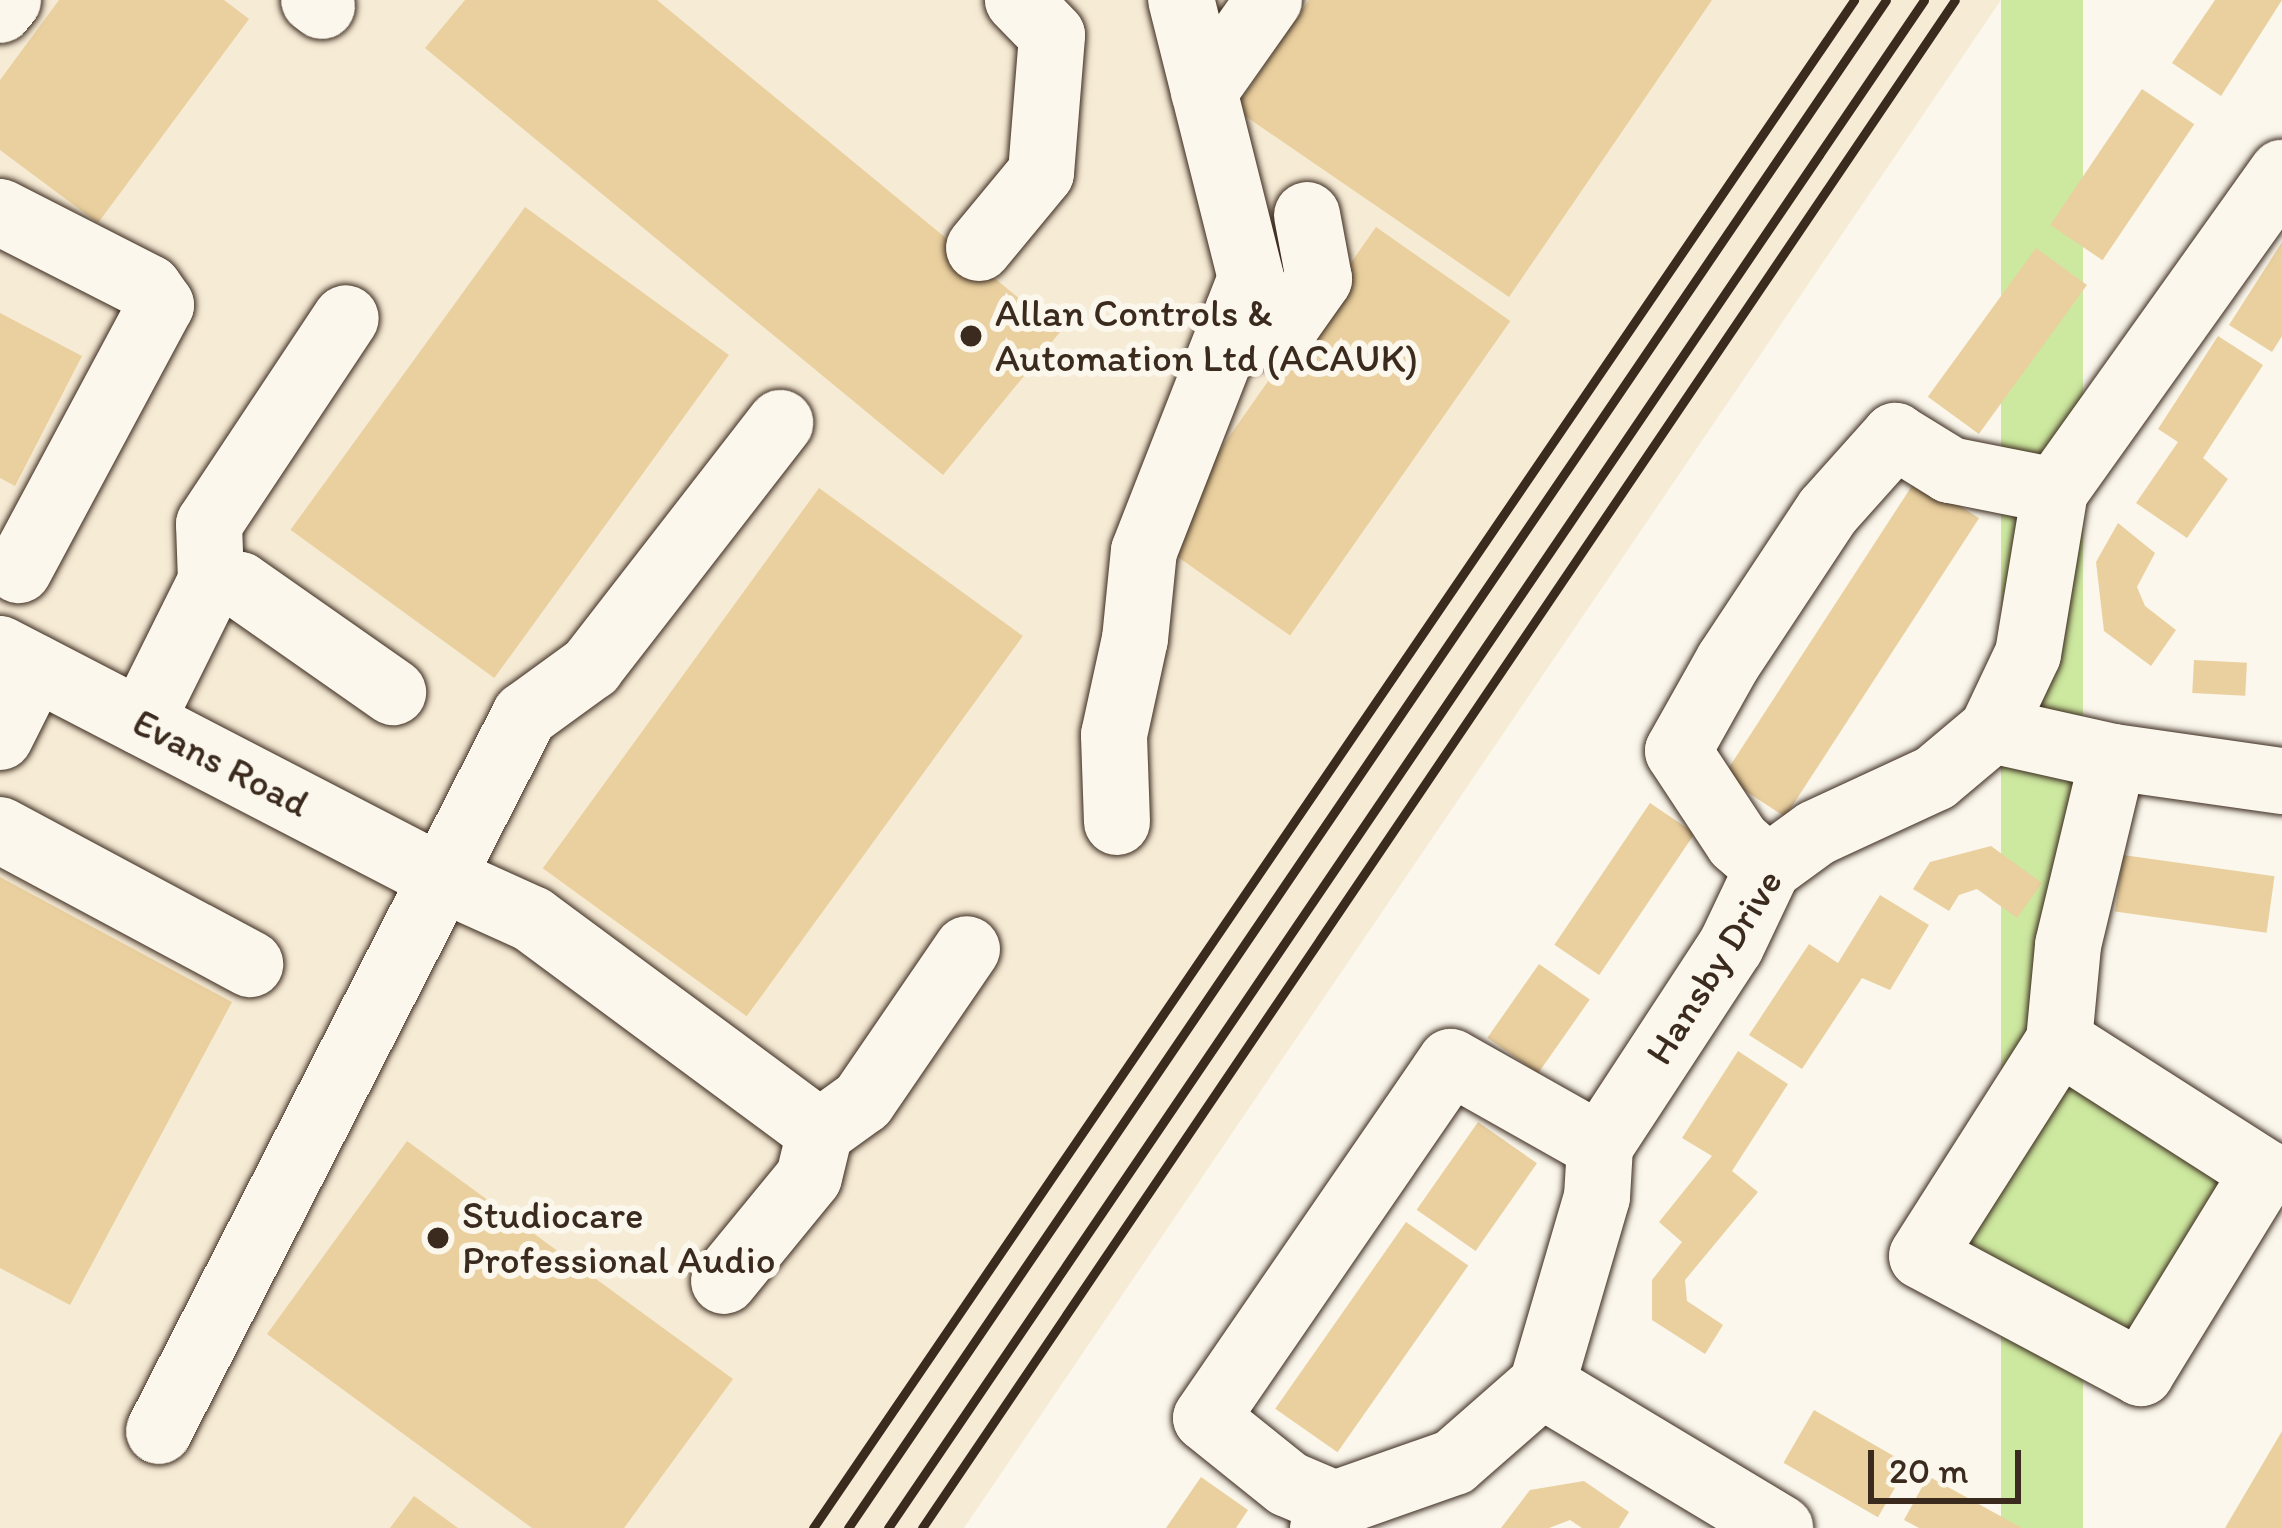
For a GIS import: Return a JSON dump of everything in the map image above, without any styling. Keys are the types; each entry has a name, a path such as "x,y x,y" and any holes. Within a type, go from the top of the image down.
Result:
{"street":[{"path":"0,10 8,0"},
{"path":"979,248 1041,173 1052,35 1018,0"},
{"path":"1117,821 1114,735 1135,638 1144,551 1251,278 1181,0"},
{"path":"1204,92 1270,0"},
{"name":"Hansby Drive","path":"1542,1385 1597,1197 1600,1146 1731,946 1768,868 1816,833 1935,778 1992,730 2028,654 2055,491 2282,172"},
{"path":"0,212 149,288 161,305 20,570"},
{"path":"1225,348 1288,323 1318,279 1307,215"},
{"path":"141,722 211,581 209,524 346,318"},
{"path":"159,1431 525,715 590,667 780,423"},
{"path":"1768,868 1738,842 1678,751 1728,662 1828,512 1895,436 1950,470 2055,491"},
{"path":"211,581 240,585 393,692"},
{"path":"0,737 18,658"},
{"name":"Evans Road","path":"18,658 441,878 532,919 820,1132"},
{"path":"1992,730 2113,757 2282,781"},
{"path":"2059,1042 2264,1172 2263,1216 2141,1373 1922,1256 2059,1042 2068,945 2113,757"},
{"path":"0,830 250,964"},
{"path":"724,1281 809,1177 820,1132 863,1101 967,949"},
{"path":"1600,1146 1450,1062 1206,1418 1329,1516 1454,1462 1542,1385 1780,1528"}],"shaded area":[{"path":"0,0 2001,0 964,1528 0,1528"}],"green space":[{"path":"2001,0 2083,0 2083,1528 2001,1528"},
{"path":"2059,1041 2263,1173 2124,1387 1920,1255"}],"building":[{"path":"59,0 224,0 249,19 98,223 0,150 0,80"},
{"path":"465,0 657,0 1060,332 943,475 425,48"},
{"path":"1309,0 1712,0 1509,297 1235,109"},
{"path":"2215,0 2282,0 2221,96 2172,63"},
{"path":"2142,89 2194,124 2103,260 2050,225"},
{"path":"525,207 729,355 494,678 290,530"},
{"path":"1376,227 1510,321 1290,636 1156,542"},
{"path":"2282,242 2282,336 2272,352 2229,325"},
{"path":"2036,248 2087,285 1979,434 1928,397"},
{"path":"0,313 82,356 15,486 0,478"},
{"path":"2218,336 2263,365 2203,458 2228,479 2187,538 2136,503 2178,442 2158,429"},
{"path":"1917,478 1979,518 1785,817 1723,777"},
{"path":"819,488 1023,636 747,1016 543,868"},
{"path":"2118,523 2155,553 2137,587 2145,606 2176,630 2151,666 2104,631 2096,562"},
{"path":"2194,660 2247,663 2245,696 2192,693"},
{"path":"1650,803 1695,833 1599,975 1554,945"},
{"path":"1991,846 2042,883 2017,918 1977,889 1959,895 1949,911 1913,889 1930,862"},
{"path":"2123,855 2275,876 2267,933 2115,911"},
{"path":"0,877 232,1002 70,1305 0,1268"},
{"path":"1880,895 1929,925 1890,990 1862,978 1802,1069 1749,1035 1809,944 1838,963"},
{"path":"1539,964 1590,1000 1538,1073 1487,1038"},
{"path":"1738,1051 1788,1084 1732,1171 1758,1192 1685,1280 1687,1301 1723,1325 1705,1354 1652,1320 1652,1280 1682,1242 1659,1222 1712,1156 1682,1138"},
{"path":"1478,1122 1537,1163 1476,1251 1417,1210"},
{"name":"Studiocare Professional Audio","path":"407,1141 733,1379 624,1528 532,1528 267,1334"},
{"path":"1406,1222 1468,1266 1337,1452 1275,1409"},
{"path":"1814,1410 1908,1464 1878,1517 1784,1463"},
{"path":"2282,1431 2282,1528 2225,1528"},
{"path":"1928,1476 2022,1528 1919,1528 1904,1520"},
{"path":"1201,1477 1248,1510 1236,1528 1166,1528"},
{"path":"1584,1481 1629,1512 1619,1528 1582,1528 1570,1520 1549,1528 1501,1528 1530,1490"},
{"path":"414,1496 458,1528 390,1528"}],"railway":[{"path":"813,1528 1854,0"},
{"path":"848,1528 1886,0"},
{"path":"888,1528 1924,0"},
{"path":"922,1528 1955,0"}],"place":[{"name":"Allan Controls & Automation Ltd (ACAUK)","path":"971,336"},
{"name":"Studiocare Professional Audio","path":"438,1238"}]}
